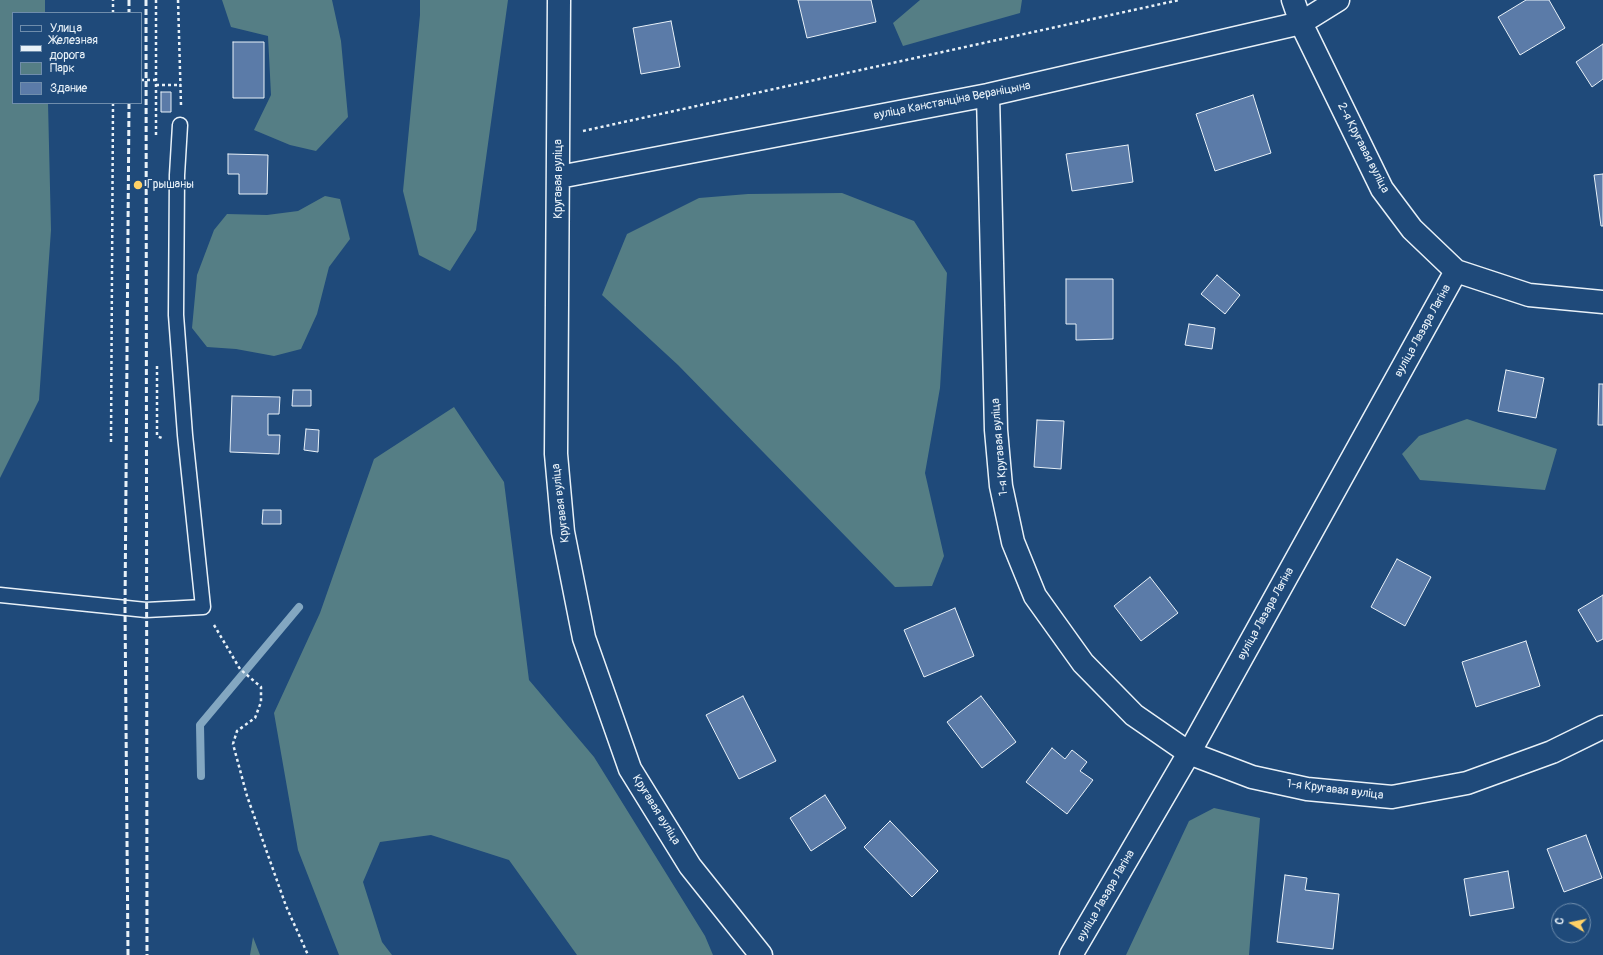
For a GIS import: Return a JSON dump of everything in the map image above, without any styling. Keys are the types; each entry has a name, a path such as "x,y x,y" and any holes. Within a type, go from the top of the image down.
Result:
{"street":[{"name":"Кругавая вуліца","path":"559,0 556,454 563,532 584,638 630,769 690,866 761,955"},
{"name":"2-я Кругавая вуліца","path":"1294,0 1301,23 1382,189 1412,229 1456,271 1530,295 1603,302"},
{"name":"вуліца Канстанціна Вераніцына","path":"559,177 988,95 1301,23 1338,0"},
{"name":"1-я Кругавая вуліца","path":"988,95 996,430 1002,486 1013,542 1035,596 1083,664 1134,715 1189,753 1252,777 1306,789 1392,797 1467,783 1552,752 1603,728"},
{"name":"вуліца Лазара Лагіна","path":"1071,955 1189,753 1456,271"}],"lane":[{"path":"0,595 146,610 203,607 185,435 176,314 177,175 180,125"}],"path":[{"path":"113,0 113,12"},
{"path":"178,0 181,85 180,125"},
{"path":"582,123 582,131 1179,0"},
{"path":"142,80 156,80"},
{"path":"156,85 181,85"},
{"path":"110,442 113,104"},
{"path":"203,607 240,669 261,687 262,702 255,718 237,732 233,744 247,796 286,906 308,955"}],"green space":[{"path":"0,0 45,0 45,12 12,12 12,104 48,104 51,230 39,400 0,478"},
{"path":"222,0 332,0 341,41 348,117 316,151 290,145 254,130 271,95 268,36 231,27"},
{"path":"420,0 508,0 476,230 450,271 419,255 403,191 420,15"},
{"path":"920,0 1022,0 1020,13 903,46 893,23"},
{"path":"842,193 914,221 947,273 940,388 925,473 944,556 932,586 895,587 678,365 602,295 627,234 699,198 748,194"},
{"path":"325,196 340,199 350,239 329,267 317,314 301,349 274,356 236,349 207,347 192,328 197,275 214,230 227,214 267,215 298,211"},
{"path":"454,407 504,482 529,680 594,757 705,936 713,955 577,955 509,860 431,835 380,842 363,882 382,942 392,955 339,955 298,850 274,713 320,613 374,459"},
{"path":"1467,419 1557,449 1545,490 1420,480 1402,454 1419,436"},
{"path":"1214,808 1260,818 1249,955 1126,955 1189,821"},
{"path":"253,937 260,955 250,955"}],"building":[{"path":"798,0 871,0 876,22 807,38"},
{"path":"1526,0 1549,0 1565,28 1520,55 1498,17"},
{"path":"671,21 680,67 641,74 633,28"},
{"path":"233,42 264,42 264,98 233,98"},
{"path":"1603,44 1603,79 1592,87 1576,62"},
{"path":"161,92 171,92 171,112 161,112"},
{"path":"1253,95 1271,153 1215,171 1196,114"},
{"path":"1128,145 1133,182 1072,191 1066,154"},
{"path":"228,154 268,155 267,194 239,194 239,174 228,174"},
{"path":"1603,174 1603,226 1601,226 1594,175"},
{"path":"1217,275 1240,295 1225,314 1201,294"},
{"path":"1066,279 1113,279 1113,339 1076,340 1076,324 1066,324"},
{"path":"1189,324 1215,328 1212,349 1185,345"},
{"path":"1506,370 1544,378 1536,418 1498,411"},
{"path":"1599,384 1603,384 1603,425 1598,425"},
{"path":"293,390 311,390 311,406 292,406"},
{"path":"232,396 280,397 279,414 268,414 268,435 280,435 279,454 230,452"},
{"path":"1037,420 1064,421 1061,469 1034,467"},
{"path":"306,429 319,430 318,452 304,450"},
{"path":"263,510 281,510 281,524 262,524"},
{"path":"1397,559 1431,577 1405,626 1371,607"},
{"path":"1150,577 1178,613 1141,641 1114,606"},
{"path":"1603,595 1603,639 1597,642 1578,610"},
{"path":"955,608 974,656 924,677 904,630"},
{"path":"1526,641 1540,686 1476,707 1462,662"},
{"path":"743,696 776,761 739,779 706,715"},
{"path":"981,696 1016,742 982,768 947,722"},
{"path":"1052,748 1065,759 1072,750 1087,762 1080,771 1093,780 1067,814 1026,782"},
{"path":"825,795 846,828 811,851 790,818"},
{"path":"890,821 938,871 912,897 864,847"},
{"path":"1586,835 1602,878 1564,892 1547,849"},
{"path":"1508,871 1514,908 1470,916 1464,879"},
{"path":"1285,875 1307,878 1305,890 1339,894 1333,949 1277,942"}],"waterway":[{"path":"201,776 200,725 299,607"}],"railway":[{"path":"129,0 129,12"},
{"path":"146,0 147,955"},
{"path":"128,955 125,608 129,104"}],"place":[{"name":"Грышаны","path":"138,185"}]}
